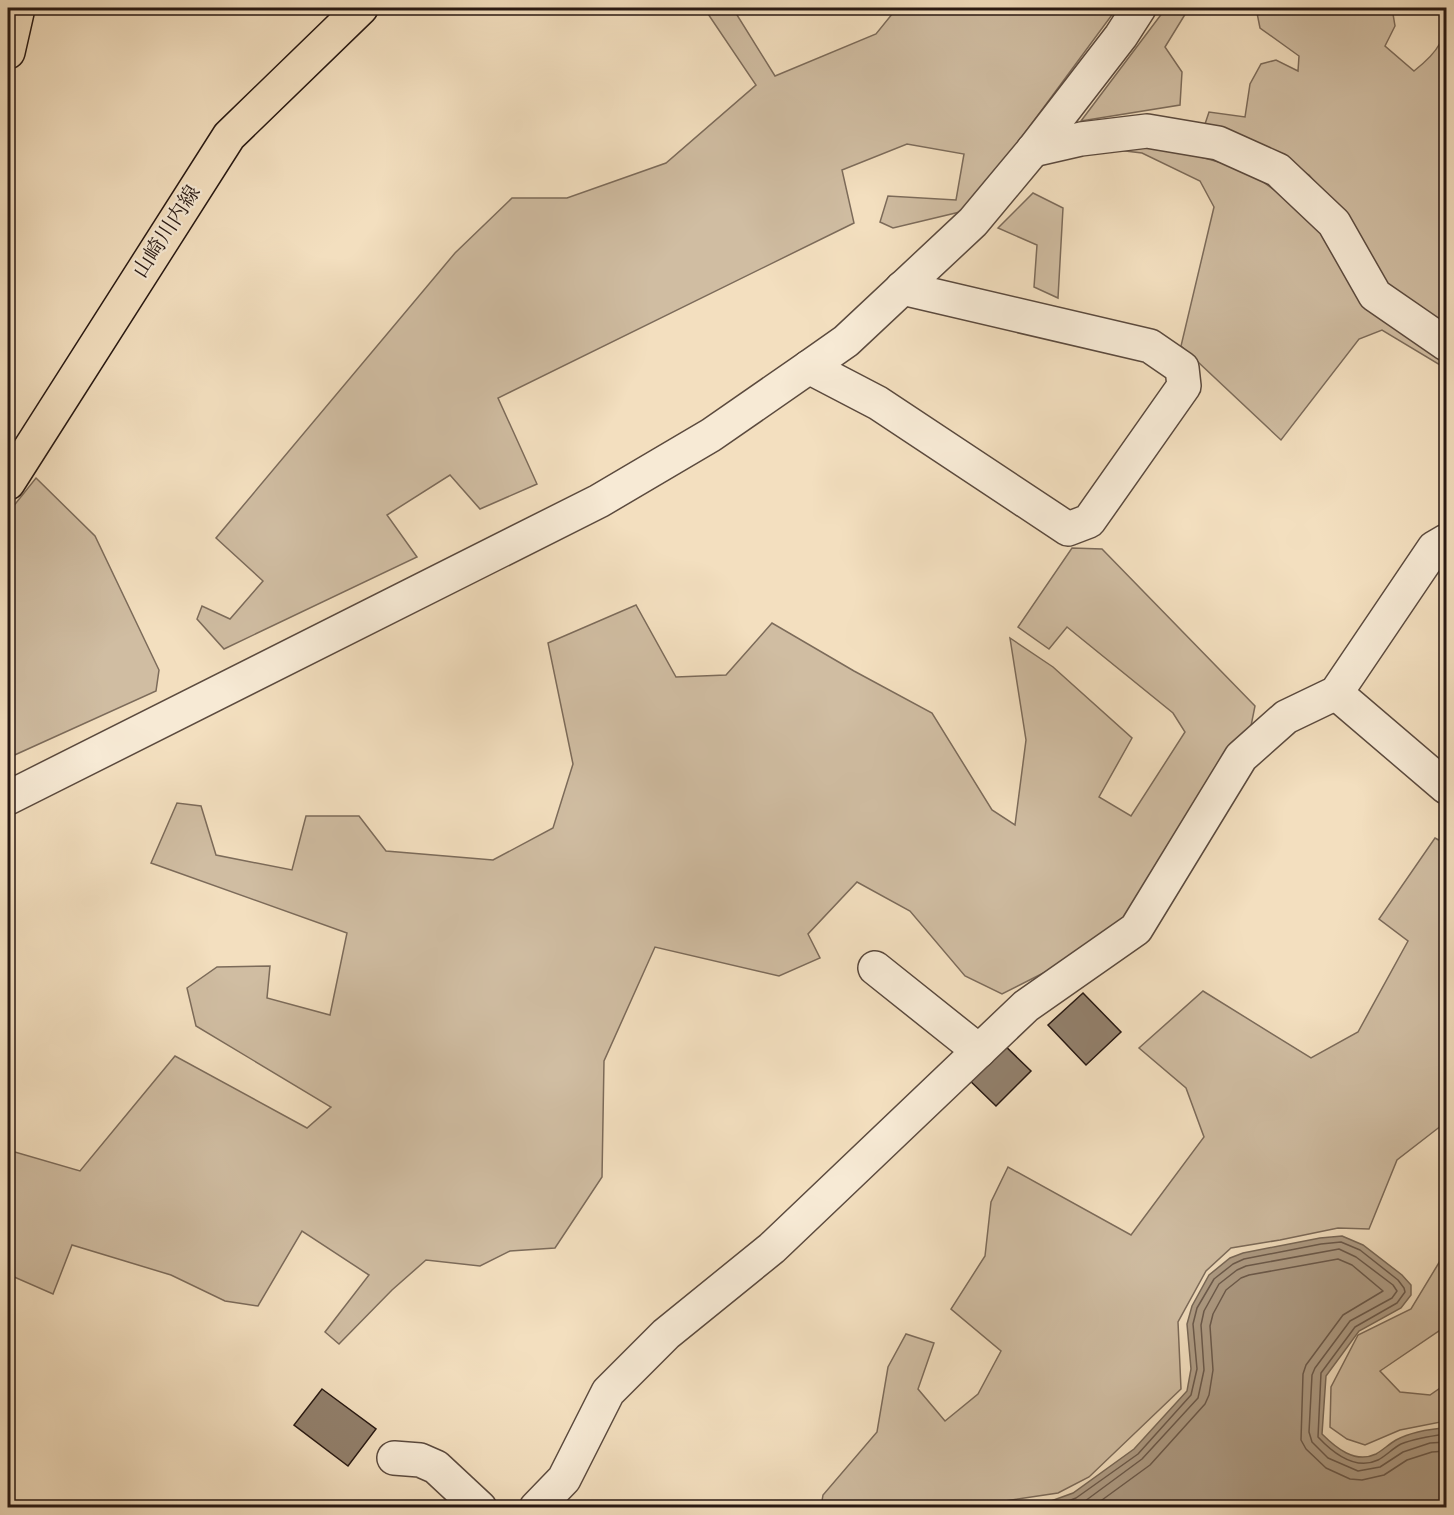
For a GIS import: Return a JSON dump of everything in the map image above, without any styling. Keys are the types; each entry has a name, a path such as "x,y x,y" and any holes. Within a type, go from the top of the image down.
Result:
{"main road":[{"path":"8,52 18,8"},
{"name":"山崎川内線","path":"8,483 229,136 361,8"}],"street":[{"path":"8,798 599,501 711,435 809,367 846,341 973,222 1034,150 1121,36 1139,8"},
{"path":"1034,150 1081,139 1147,131 1218,143 1278,170 1334,223 1374,295 1446,344"},
{"path":"809,367 878,403 1068,529 1089,521 1184,386 1182,368 1150,346 902,288"},
{"path":"1446,514 1446,523"},
{"path":"536,1508 564,1479 608,1392 666,1334 772,1248 1026,1006 1136,929 1241,757 1286,717 1336,693 1434,548 1446,541"},
{"path":"1336,693 1446,787"},
{"path":"875,968 979,1051"},
{"path":"394,1458 420,1460 436,1467 480,1508"}],"shaded area":[{"path":"704,8 736,8 737,15 775,76 876,34 897,8 1117,8 968,210 893,228 880,222 888,196 956,200 964,154 907,144 842,170 854,223 498,398 537,484 480,509 450,475 387,515 417,557 224,649 197,619 202,606 230,619 263,581 216,538 455,253 512,198 567,198 666,163 756,85"},
{"path":"1166,8 1189,8 1165,47 1182,72 1180,105 1081,121"},
{"path":"1256,8 1392,8 1395,26 1385,46 1414,71 1440,44 1445,19 1444,8 1446,8 1446,332 1379,285 1348,221 1309,175 1265,148 1205,124 1209,112 1245,117 1250,84 1261,64 1276,60 1298,71 1299,56 1260,28"},
{"path":"1148,142 1247,170 1326,228 1445,356 1440,365 1382,330 1359,339 1281,440 1181,346 1214,207 1200,181 1142,153 1100,148"},
{"path":"1033,193 1063,208 1058,298 1034,287 1037,245 998,228"},
{"path":"36,478 95,536 159,670 156,691 8,758 8,513"},
{"path":"1072,548 1102,549 1255,706 1250,731 1125,920 1079,955 1002,994 965,976 910,911 857,882 808,934 820,958 779,976 655,947 604,1061 602,1177 555,1248 510,1251 480,1266 426,1260 392,1290 339,1344 325,1332 369,1275 302,1231 258,1306 225,1301 171,1275 72,1245 53,1294 8,1276 8,1150 80,1171 175,1056 307,1128 331,1107 196,1026 187,988 217,967 270,966 267,998 330,1015 347,933 151,863 177,803 201,806 216,855 292,870 306,816 359,816 386,851 493,860 553,828 573,764 548,643 636,605 676,677 726,675 772,623 932,713 992,810 1015,825 1026,740 1010,638 1053,667 1132,738 1099,797 1131,816 1185,732 1173,713 1067,627 1049,649 1018,627"},
{"path":"1435,838 1446,844 1446,1122 1397,1160 1369,1229 1338,1228 1231,1248 1206,1271 1178,1322 1181,1389 1089,1477 1058,1493 959,1508 821,1507 823,1495 877,1432 888,1367 906,1334 934,1343 918,1389 945,1421 978,1394 1001,1351 951,1309 985,1256 991,1202 1008,1167 1131,1235 1204,1137 1186,1088 1139,1048 1203,991 1311,1058 1358,1032 1408,941 1379,919"},
{"path":"1446,1251 1446,1326 1380,1371 1400,1392 1430,1395 1446,1384 1446,1421 1400,1430 1365,1445 1347,1439 1330,1427 1331,1387 1358,1335 1411,1309"}],"water":[{"path":"1342,1236 1363,1245 1402,1275 1411,1285 1411,1295 1401,1308 1359,1331 1326,1376 1322,1434 1346,1453 1368,1457 1408,1435 1446,1428 1446,1507 1017,1507 1040,1505 1073,1493 1134,1449 1187,1391 1191,1369 1187,1324 1192,1306 1209,1275 1230,1258 1243,1253"}],"building":[{"path":"1083,993 1121,1032 1086,1065 1048,1025"},
{"path":"996,1037 1031,1071 996,1106 961,1072"},
{"path":"322,1389 376,1429 348,1466 294,1425"}]}
